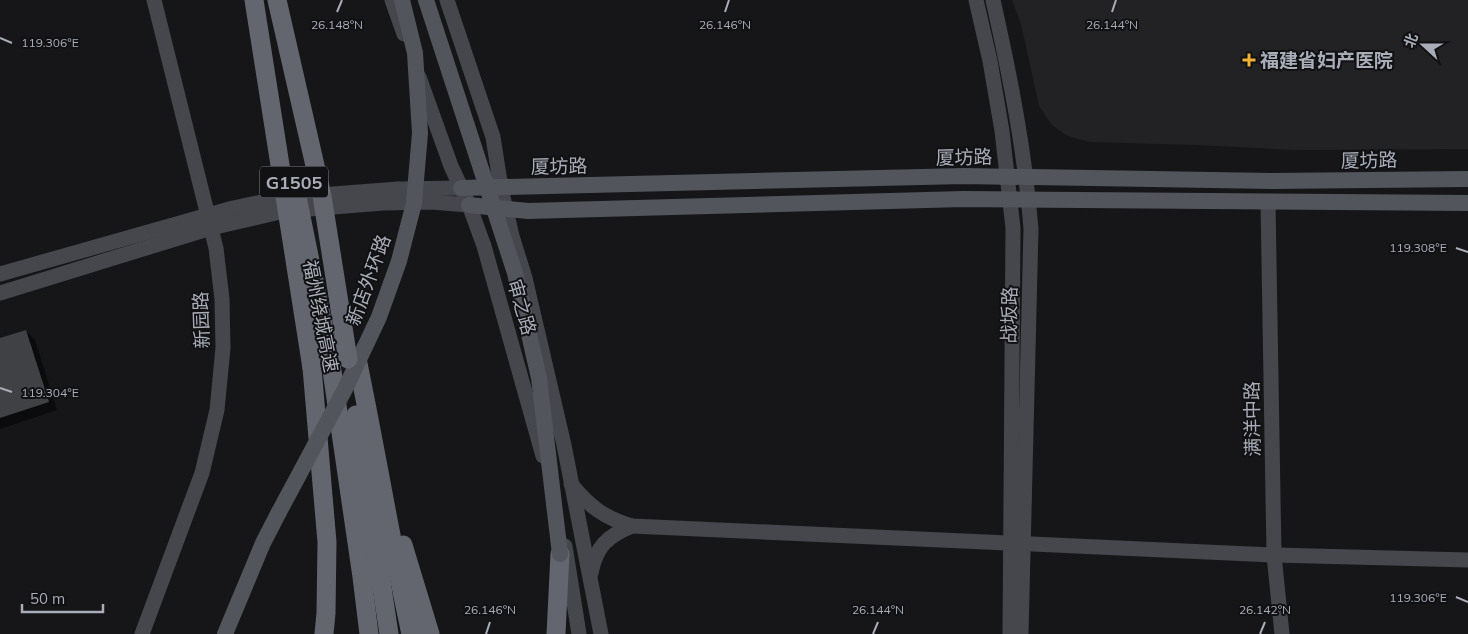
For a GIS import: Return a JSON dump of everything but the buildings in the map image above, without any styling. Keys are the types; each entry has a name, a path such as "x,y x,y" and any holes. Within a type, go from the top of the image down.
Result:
{"highway":[{"name":"福州绕城高速","path":"255,0 345,361 362,577 369,634"},
{"path":"255,0 312,368 327,542 324,634"},
{"name":"福州绕城高速","path":"277,0 322,196 345,361 372,514 389,634"},
{"path":"345,361 376,453 430,634"},
{"path":"376,453 410,634"},
{"path":"556,634 560,554"}],"main road":[{"name":"新园路","path":"142,634 202,473 216,410 222,368 223,325 219,266 154,0"},
{"name":"审之路","path":"392,0 451,166 470,205 484,246 557,506 567,554 579,634"},
{"name":"新店外环路","path":"224,634 263,543 345,389 380,317 399,261 414,203 420,133 415,53 402,0"},
{"path":"426,0 515,273 539,378 560,554 562,634"},
{"name":"审之路","path":"447,0 493,137 501,188 525,278 571,484 601,634"},
{"name":"战坂路","path":"976,0 992,68 1011,199 1014,248 1017,543 1021,634"},
{"name":"战坂路","path":"993,0 1016,110 1028,199 1031,249 1017,543 1010,634"},
{"name":"厦坊路","path":"461,188 1008,176 1272,181 1468,179"},
{"path":"0,293 280,198 398,189 461,188"},
{"path":"0,274 209,222 316,208 400,202 431,202 528,211 1011,199 1468,203"},
{"name":"满洋中路","path":"1268,202 1274,555 1282,634"},
{"path":"571,484 588,504 595,509 616,521 632,526 1274,555 1468,560"},
{"path":"590,579 600,548 615,535 632,526"}],"shaded area":[{"name":"福建省妇产医院","path":"1012,0 1468,0 1468,149 1295,150 1090,142 1074,138 1052,125 1039,106 1021,24"}],"place":[{"name":"福建省妇产医院","path":"1249,60"}]}
